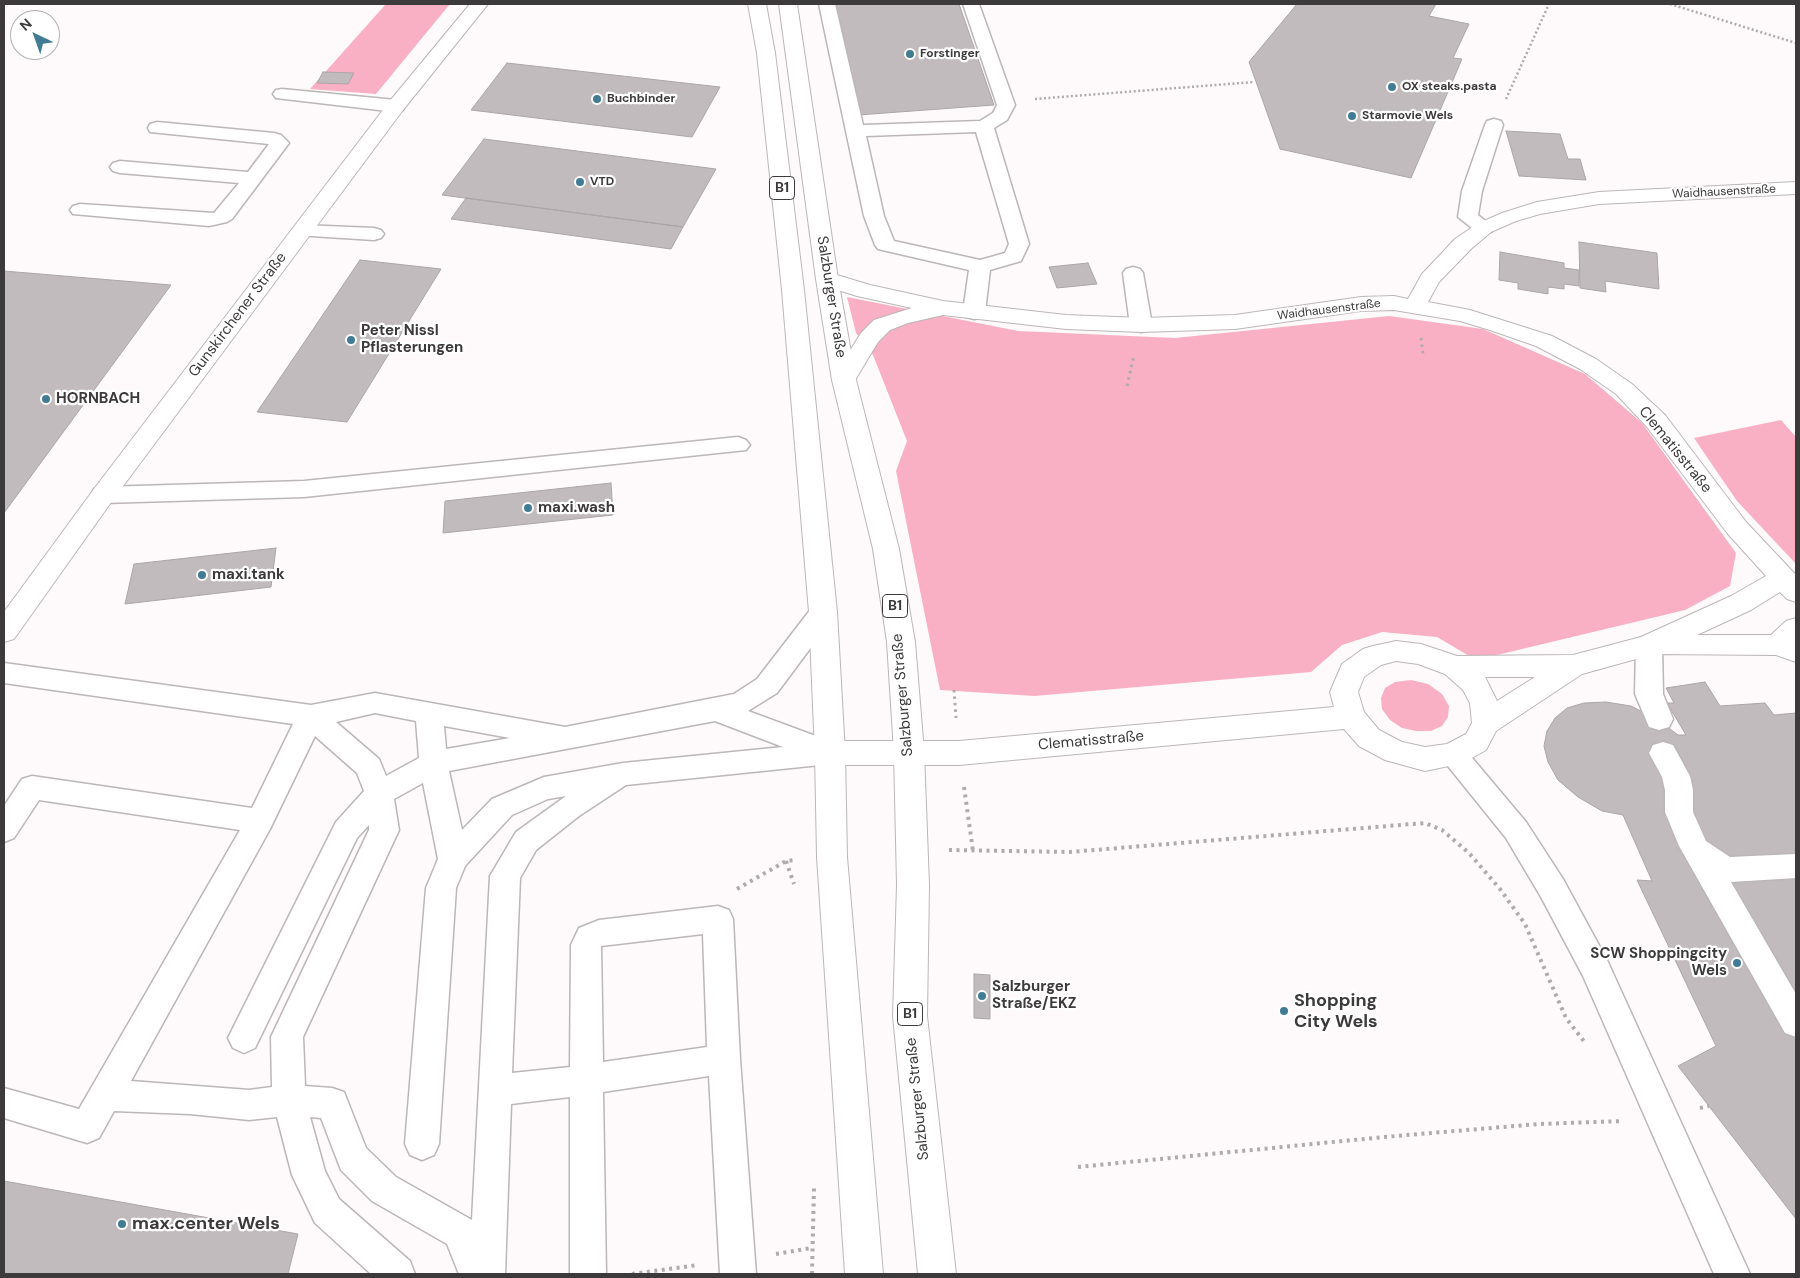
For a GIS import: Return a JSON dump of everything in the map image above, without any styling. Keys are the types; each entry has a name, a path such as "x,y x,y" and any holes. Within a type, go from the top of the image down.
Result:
{"street":[{"name":"Gunskirchener Straße","path":"4,632 103,495 302,230 396,106 479,4"},
{"name":"B1","path":"758,4 766,53 791,271 823,612 830,754 832,856 864,1274"},
{"name":"Salzburger Straße","path":"788,4 827,279 844,380 886,549 900,642 909,752 913,885 910,1016 937,1274"},
{"name":"Waidhausenstraße","path":"827,279 865,291 943,308 1066,322 1141,325 1235,322 1361,304 1415,305 1430,279 1443,264 1484,228 1508,217 1565,202 1796,188"},
{"name":"Clematisstraße","path":"1415,305 1498,325 1544,342 1588,364 1624,389 1656,421 1737,528 1790,585"},
{"name":"Waidhausenstraße","path":"844,380 869,338 882,325 902,317 943,308"},
{"path":"1455,667 1573,666 1649,645 1741,603 1790,585"},
{"path":"1649,645 1790,642"},
{"path":"1486,722 1484,703 1474,684 1455,667 1421,654 1396,651 1373,656 1352,671 1344,692 1351,717 1369,738 1395,752 1425,758 1453,755 1476,742 1486,722 1573,666"},
{"name":"Clematisstraße","path":"830,754 959,752 1351,717"}],"lane":[{"path":"827,4 874,216 885,245 980,266 1014,258 1019,244 984,126"},
{"path":"855,131 984,126 1000,116 1006,105 971,4"},
{"path":"282,94 396,106"},
{"path":"1484,228 1468,217 1472,191 1494,125"},
{"path":"80,210 215,219 225,215 252,178 280,146 279,141 157,128"},
{"path":"120,167 252,178"},
{"path":"302,230 374,234"},
{"path":"974,312 980,266"},
{"path":"1133,273 1141,325"},
{"path":"103,495 304,489 738,445"},
{"path":"244,1038 346,830 379,794 433,763 716,710 742,702 767,686 823,612"},
{"path":"1649,645 1649,694 1659,719"},
{"path":"4,673 311,716 375,703 570,738"},
{"path":"716,710 830,754"},
{"path":"430,712 433,763 452,859"},
{"path":"311,716 370,768 379,794 384,830 287,1037 289,1100 309,1175 328,1211 397,1274"},
{"path":"4,1103 87,1127 260,821 311,716"},
{"path":"1663,753 1676,776 1679,790 1679,812 1694,846 1796,1023"},
{"path":"422,1144 441,888 452,859 502,807 544,788 623,774 830,754"},
{"path":"1453,755 1516,830 1552,888 1596,970 1732,1274"},
{"path":"487,1274 504,876 526,840 569,808 623,774"},
{"path":"4,830 32,787 260,821"},
{"path":"1694,846 1724,870 1796,866"},
{"path":"588,1274 586,946 590,938 599,933 718,919 724,1059 738,1274"},
{"path":"496,1090 586,1080 724,1059"},
{"path":"104,1094 190,1099 249,1105 289,1100 332,1103 353,1159 384,1189 460,1232 477,1274"}],"path":[{"path":"1494,125 1549,4"},
{"path":"1670,4 1796,43"},
{"path":"1032,99 1254,82"},
{"path":"911,849 1070,852 1425,823 1442,830 1469,853 1500,888 1525,924 1566,1018 1589,1048"},
{"path":"718,919 724,897 786,861 832,856"},
{"path":"1078,1168 1394,1136 1539,1124 1633,1120 1709,1106"}],"shaded area":[{"path":"386,4 450,4 376,94 310,89"},
{"path":"847,297 1018,331 1175,338 1389,316 1483,329 1585,374 1642,423 1736,553 1730,586 1685,610 1476,660 1437,637 1382,632 1342,645 1311,672 1034,696 940,690 896,471 907,441 873,355 856,333"},
{"path":"1781,420 1796,437 1796,564 1737,501 1694,438"},
{"path":"1411,680 1428,684 1442,694 1449,706 1448,717 1442,726 1431,731 1416,731 1402,728 1390,720 1382,709 1381,698 1385,688 1395,682"}],"building":[{"name":"Forstinger","path":"832,4 959,4 994,105 858,115"},
{"name":"Starmovie Wels","path":"1297,4 1436,4 1429,16 1469,24 1453,58 1462,59 1411,178 1280,149 1249,62"},
{"name":"Buchbinder","path":"507,63 720,87 692,137 471,110"},
{"path":"323,72 354,73 348,84 317,83"},
{"path":"1506,131 1560,134 1568,159 1580,159 1586,180 1519,176"},
{"name":"VTD","path":"484,139 716,169 683,227 442,195"},
{"path":"466,198 683,227 671,249 451,219"},
{"path":"1579,242 1657,253 1659,289 1605,281 1606,292 1580,288"},
{"path":"1500,252 1564,263 1564,268 1579,270 1579,286 1564,284 1564,289 1548,287 1548,294 1518,289 1518,283 1499,280"},
{"name":"Peter Nissl Pflasterungen","path":"360,260 441,269 347,422 257,412"},
{"path":"1088,263 1097,284 1057,288 1049,267"},
{"name":"HORNBACH","path":"4,271 171,285 4,513"},
{"name":"maxi.wash","path":"611,483 613,515 443,533 445,501"},
{"name":"maxi.tank","path":"276,548 271,587 125,604 134,564"},
{"name":"SCW Shoppingcity Wels","path":"1705,682 1720,706 1765,703 1774,715 1796,713 1796,1219 1678,1066 1716,1046 1637,880 1652,881 1623,815 1602,811 1578,797 1558,780 1548,762 1544,746 1547,731 1555,718 1567,708 1584,703 1606,702 1631,706 1658,720 1678,735 1686,735 1667,703 1674,703 1666,688"},
{"name":"Salzburger Straße/EKZ","path":"974,974 990,975 990,1019 974,1018"},
{"name":"max.center Wels","path":"4,1181 298,1234 288,1274 4,1274"}],"place":[{"name":"Forstinger","path":"910,54"},
{"name":"OX steaks.pasta","path":"1392,87"},
{"name":"Buchbinder","path":"597,99"},
{"name":"Starmovie Wels","path":"1352,116"},
{"name":"VTD","path":"580,182"},
{"name":"Peter Nissl Pflasterungen","path":"351,340"},
{"name":"HORNBACH","path":"46,399"},
{"name":"maxi.wash","path":"528,508"},
{"name":"maxi.tank","path":"202,575"},
{"name":"SCW Shoppingcity Wels","path":"1737,963"},
{"name":"Salzburger Straße/EKZ","path":"982,996"},
{"name":"Shopping City Wels","path":"1284,1011"},
{"name":"max.center Wels","path":"122,1224"}]}
